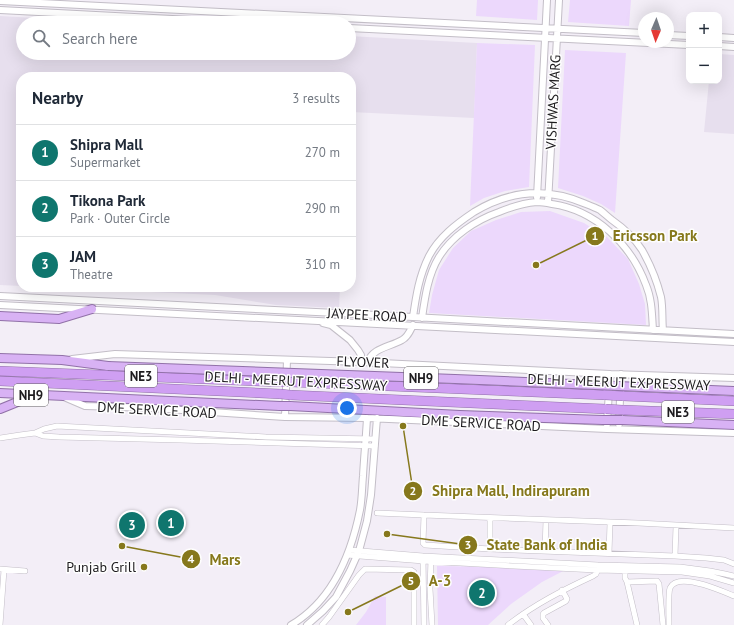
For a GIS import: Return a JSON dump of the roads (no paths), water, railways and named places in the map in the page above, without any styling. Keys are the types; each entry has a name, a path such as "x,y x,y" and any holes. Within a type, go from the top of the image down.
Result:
{"highway":[{"path":"0,316 59,319 92,309"},
{"name":"FLYOVER","path":"0,358 62,360 108,366 734,391"},
{"name":"DELHI - MEERUT EXPRESSWAY","path":"0,370 734,401"},
{"name":"DELHI - MEERUT EXPRESSWAY","path":"0,382 734,414"},
{"name":"NH9","path":"0,393 460,415 734,424"},
{"path":"0,409 34,395"}],"street":[{"name":"VISHWAS MARG","path":"537,202 547,0"},
{"name":"VISHWAS MARG","path":"548,203 559,0"},
{"path":"0,1 292,16"},
{"path":"0,10 115,16"},
{"path":"356,19 638,33"},
{"path":"356,28 686,45"},
{"path":"674,35 686,36"},
{"path":"722,37 734,38"},
{"path":"722,46 734,47"},
{"path":"414,317 417,291 422,272 430,255 443,236 460,221 486,205 518,194 538,193 573,198 600,210 622,228 641,249 654,273 661,298 663,330"},
{"path":"422,318 426,289 432,272 439,257 452,241 466,228 488,215 514,206 537,202 562,205 584,214 603,226 620,242 637,263 647,286 652,308 652,330"},
{"name":"JAYPEE ROAD","path":"0,296 734,334"},
{"path":"115,302 115,310"},
{"path":"0,305 734,342"},
{"path":"313,320 331,325 350,340 365,362"},
{"path":"532,323 532,331"},
{"path":"365,362 372,354 402,340 409,334 413,325"},
{"path":"62,360 115,354 365,362 610,374 734,378"},
{"path":"285,417 287,360"},
{"path":"607,429 610,374"},
{"path":"618,430 621,374"},
{"name":"DME SERVICE ROAD","path":"61,396 86,406 285,417 377,418 618,430 734,433"},
{"path":"291,625 298,621 316,605 327,592 334,582 348,553 360,509 366,438 366,418"},
{"path":"307,625 322,612 339,591 358,553 367,521 371,495 377,418"},
{"path":"0,438 35,433 57,426 266,437 375,439"},
{"path":"35,433 43,436 59,438 375,446"},
{"path":"220,442 221,434"},
{"path":"377,513 734,528"},
{"path":"424,515 423,543 425,545 675,556 724,560 734,564"},
{"path":"490,518 490,549"},
{"path":"545,551 546,520"},
{"path":"609,553 610,523"},
{"path":"675,556 676,526"},
{"path":"348,553 424,559 598,568 625,571 682,572 710,576 734,583"},
{"path":"424,559 424,625"},
{"path":"431,559 430,589 432,625"},
{"path":"598,568 680,567 734,576"},
{"path":"508,625 549,597 594,576 598,568"},
{"path":"324,624 359,575 365,569 410,570 414,572 414,625"},
{"path":"0,625 2,570 25,571"},
{"path":"625,571 625,578 637,625"},
{"path":"627,582 657,581 659,584 663,625"},
{"path":"669,625 670,590 673,584 677,582 700,583 734,596"},
{"path":"548,625 543,618 543,614 566,601 567,599 562,590"},
{"path":"322,612 324,624"},
{"path":"523,614 531,625"}],"place":[{"name":"Ericsson Park","path":"536,265"},
{"name":"Shipra Mall, Indirapuram","path":"403,426"},
{"name":"Shipra Mall","path":"171,523"},
{"name":"JAM","path":"132,525"},
{"name":"State Bank of India","path":"387,534"},
{"name":"Mars","path":"122,546"},
{"name":"Punjab Grill","path":"144,567"},
{"name":"Tikona Park","path":"482,593"},
{"name":"A-3","path":"348,612"}]}
